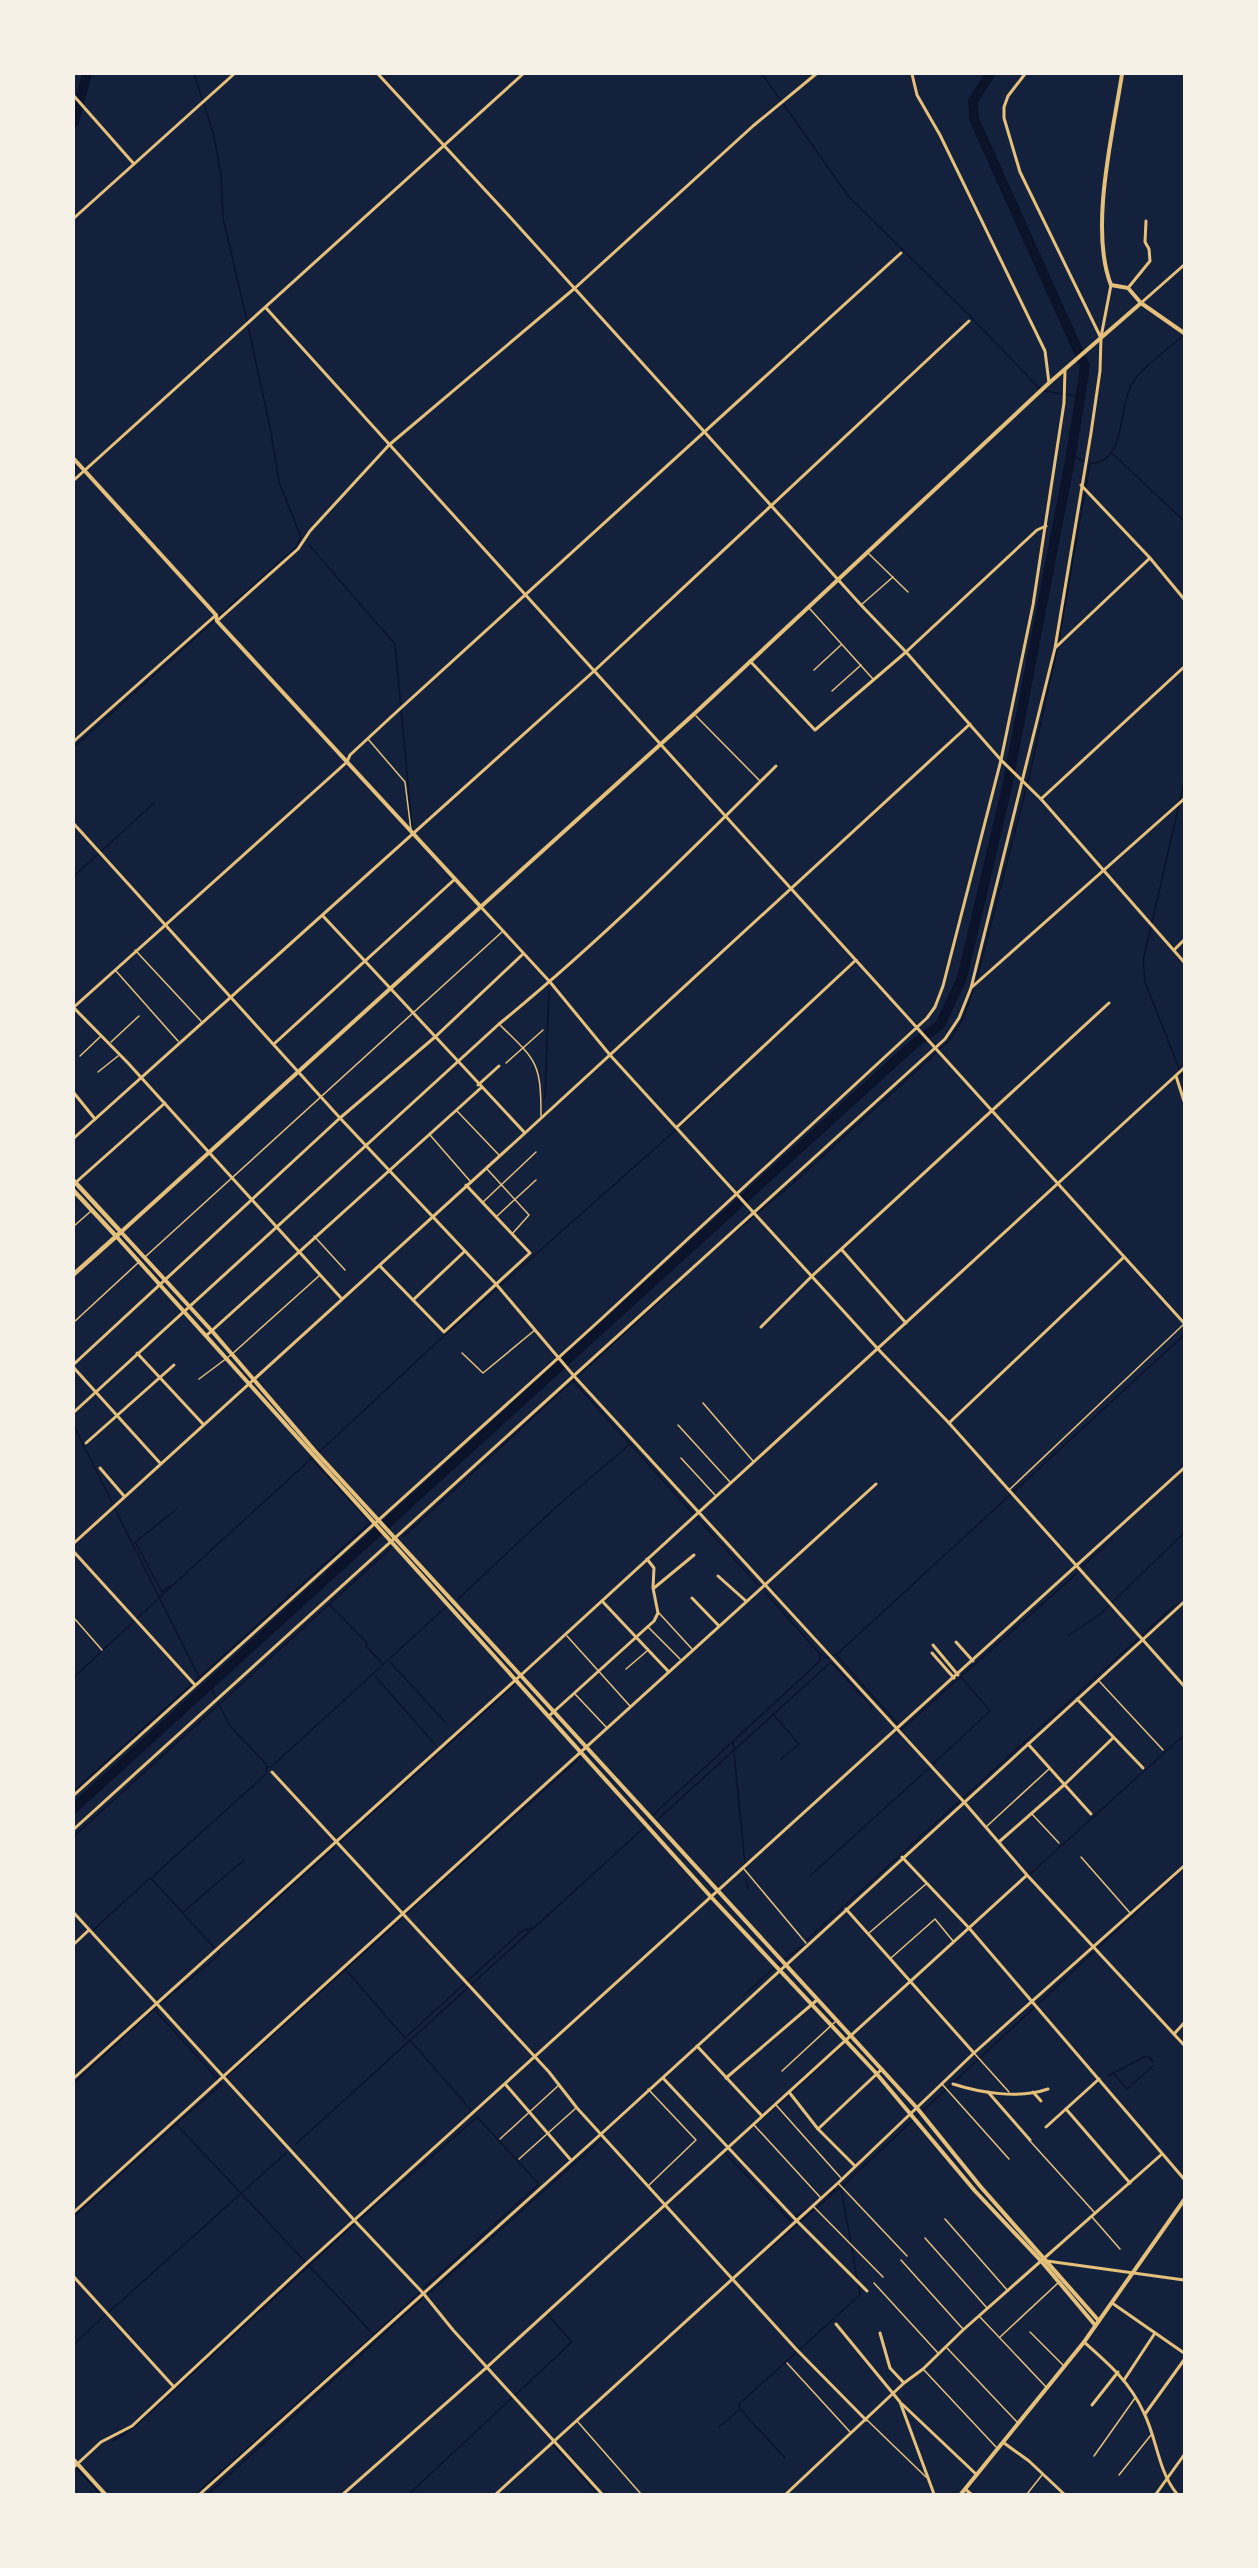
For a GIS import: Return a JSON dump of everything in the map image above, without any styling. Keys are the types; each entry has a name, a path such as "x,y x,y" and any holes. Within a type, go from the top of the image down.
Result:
{"main road":[{"path":"74,1183 121,1232 74,1274"},
{"path":"74,1191 116,1236"}],"street":[{"path":"74,218 234,74"},
{"path":"378,74 906,652 1001,760 1041,799 1185,962"},
{"path":"74,480 523,74"},
{"path":"217,621 298,549 310,531 389,445 575,288 753,126 816,74"},
{"path":"912,74 917,95 940,135 1045,351 1049,383"},
{"path":"1025,74 1008,96 1004,107 1004,118 1020,172 1101,337"},
{"path":"74,1829 945,1039 959,1018 971,988 1055,648 1100,371 1101,337 1111,285 1104,266 1103,201 1122,74"},
{"path":"74,96 134,165"},
{"path":"1128,288 1150,261 1149,249 1145,242 1146,221"},
{"path":"342,1299 165,1103 74,1007 347,762 350,755 368,738 901,253"},
{"path":"1097,2323 917,2108 882,2069 830,2025 712,1898 555,1711 397,1538 377,1521 249,1383 212,1331 121,1232 660,742 694,714 1049,383 1185,265"},
{"path":"1111,285 1128,288 1141,303 1184,333"},
{"path":"266,308 593,672 660,742 1185,1323"},
{"path":"74,1138 593,672 969,321"},
{"path":"74,1795 918,1028 935,1007 943,986 1001,760 1033,605 1064,403 1065,370"},
{"path":"74,459 216,615 217,621 503,930 550,982 610,1055 878,1349 949,1423 1185,1686"},
{"path":"1081,484 1185,599"},
{"path":"750,661 815,730 906,652 1037,530 1046,526"},
{"path":"1055,648 1150,558"},
{"path":"74,741 216,615"},
{"path":"1041,799 1185,667"},
{"path":"74,1543 380,1266 485,1167 541,1119 970,724"},
{"path":"74,1412 137,1352 499,1024 550,982 727,817 777,766"},
{"path":"971,988 1185,799"},
{"path":"74,824 166,923 340,1118 367,1144 496,1284 574,1376 1000,1841 1027,1875 1185,2045"},
{"path":"274,1044 455,879"},
{"path":"323,916 525,1133"},
{"path":"1174,950 1185,940"},
{"path":"160,1463 74,1366 340,1118 435,1036 523,954"},
{"path":"676,1127 856,960"},
{"path":"761,1328 812,1276 1109,1003"},
{"path":"207,1335 456,1110 499,1065"},
{"path":"1180,1072 1185,1101"},
{"path":"74,2078 158,2006 216,1950 521,1676 565,1633 1180,1072"},
{"path":"74,1093 95,1119"},
{"path":"74,1183 165,1103"},
{"path":"380,1266 444,1332 530,1253 466,1185"},
{"path":"116,1236 207,1335 254,1380 377,1521 391,1542 514,1680 585,1749 786,1964 836,2021 847,2039 975,2191 1044,2260 1185,2280"},
{"path":"841,1250 906,1323"},
{"path":"413,1300 465,1251"},
{"path":"949,1423 1124,1256"},
{"path":"137,1352 203,1424"},
{"path":"86,1443 174,1365"},
{"path":"100,1468 124,1496"},
{"path":"105,2494 74,2464 101,2442 132,2426 307,2264 1185,1468"},
{"path":"74,2212 876,1484"},
{"path":"74,1552 195,1685"},
{"path":"653,1588 694,1555"},
{"path":"549,1716 654,1621 658,1612 653,1588 654,1568 647,1559"},
{"path":"718,1576 747,1601"},
{"path":"692,1598 719,1626"},
{"path":"602,1601 668,1671"},
{"path":"200,2494 601,2134 648,2089 663,2078 902,1857 1185,1602"},
{"path":"956,1642 973,1661"},
{"path":"933,1645 956,1677"},
{"path":"932,1653 956,1677"},
{"path":"1077,1699 1143,1768"},
{"path":"1000,1841 1065,1784 1113,1737"},
{"path":"1028,1744 1091,1814"},
{"path":"272,1772 536,2058 577,2108 796,2349 866,2420"},
{"path":"902,1857 969,1928 1185,2179"},
{"path":"496,2494 838,2183 974,2053 1185,1866"},
{"path":"343,2494 487,2367 1027,1875"},
{"path":"846,1909 974,2053"},
{"path":"74,1913 423,2293 602,2494"},
{"path":"74,1944 89,1930"},
{"path":"726,2078 817,2000"},
{"path":"1174,2034 1185,2023"},
{"path":"697,2046 762,2116"},
{"path":"818,2129 882,2069"},
{"path":"663,2078 796,2220 867,2291"},
{"path":"1046,2127 1098,2079"},
{"path":"953,2084 988,2092 1034,2092 1048,2089"},
{"path":"506,2085 570,2160"},
{"path":"789,2092 818,2129 855,2166"},
{"path":"988,2092 1030,2140"},
{"path":"1034,2092 1041,2101"},
{"path":"1066,2109 1130,2183"},
{"path":"786,2494 904,2383 923,2369 945,2346 1162,2154"},
{"path":"961,2494 1065,2367 1185,2200"},
{"path":"74,2277 174,2387"},
{"path":"1112,2303 1185,2353"},
{"path":"836,2324 900,2402 977,2475"},
{"path":"880,2333 890,2368 904,2383"},
{"path":"1124,2380 1155,2333"},
{"path":"1084,2342 1118,2372 1136,2397 1145,2414 1167,2481 1177,2494"},
{"path":"1145,2414 1185,2360"},
{"path":"1092,2405 1118,2372"},
{"path":"900,2402 934,2494"},
{"path":"1004,2443 1064,2494"},
{"path":"1156,2494 1185,2455"},
{"path":"965,2489 971,2494"}],"lane":[{"path":"868,554 908,592"},
{"path":"861,605 893,576"},
{"path":"809,608 873,680"},
{"path":"814,670 842,644"},
{"path":"832,691 861,665"},
{"path":"694,714 760,782"},
{"path":"368,738 405,782 412,834"},
{"path":"144,1257 503,930"},
{"path":"135,950 202,1022"},
{"path":"114,969 179,1042"},
{"path":"109,1044 139,1016"},
{"path":"499,1024 523,1048 538,1068 541,1087 541,1119"},
{"path":"506,1063 543,1029"},
{"path":"80,1056 100,1036"},
{"path":"98,1072 119,1055"},
{"path":"456,1110 499,1156"},
{"path":"429,1134 470,1181"},
{"path":"481,1203 536,1152"},
{"path":"485,1167 529,1215 511,1234"},
{"path":"495,1218 536,1180"},
{"path":"74,1226 92,1210"},
{"path":"314,1236 345,1270"},
{"path":"74,1322 139,1262"},
{"path":"199,1379 229,1356 321,1275"},
{"path":"1010,1491 1185,1323"},
{"path":"462,1353 483,1373 536,1330"},
{"path":"703,1403 753,1462"},
{"path":"678,1425 730,1483"},
{"path":"681,1458 715,1496"},
{"path":"658,1612 693,1650"},
{"path":"74,1618 102,1650"},
{"path":"648,1627 681,1660"},
{"path":"565,1633 630,1707"},
{"path":"626,1669 648,1650"},
{"path":"1098,1680 1163,1750"},
{"path":"574,1693 608,1728"},
{"path":"986,1827 1050,1769"},
{"path":"1031,1813 1059,1843"},
{"path":"1081,1857 1132,1914"},
{"path":"744,1869 807,1944"},
{"path":"869,1934 926,1883"},
{"path":"891,1958 934,1919 954,1942"},
{"path":"782,2071 836,2021"},
{"path":"974,2053 1009,2093"},
{"path":"941,2084 1009,2159"},
{"path":"500,2139 559,2085"},
{"path":"648,2089 696,2140 648,2186"},
{"path":"776,2105 842,2178"},
{"path":"519,2159 577,2108"},
{"path":"753,2124 821,2197"},
{"path":"1030,2140 1120,2249"},
{"path":"838,2183 907,2256"},
{"path":"812,2205 883,2277"},
{"path":"945,2219 1008,2292"},
{"path":"925,2238 987,2309"},
{"path":"901,2260 963,2330"},
{"path":"1000,2337 1059,2280"},
{"path":"874,2283 939,2354"},
{"path":"980,2316 1047,2388"},
{"path":"1030,2332 1065,2367"},
{"path":"945,2346 1019,2423"},
{"path":"787,2363 851,2434"},
{"path":"923,2369 998,2450"},
{"path":"1094,2456 1136,2397"},
{"path":"866,2420 927,2478"},
{"path":"577,2421 641,2494"},
{"path":"1119,2475 1152,2434"},
{"path":"1027,2494 1043,2475"}],"waterway":[{"path":"74,122 87,74"},
{"path":"194,74 213,132 221,174 223,218 247,321"},
{"path":"762,74 849,197 970,316 1040,389"},
{"path":"74,1808 914,1044 940,1025 962,978 1007,787 1071,455 1085,366 974,119 973,101 990,74"},
{"path":"219,616 296,547 301,537 279,482 270,427 248,326"},
{"path":"1091,463 1103,461 1111,453 1120,429 1129,389 1135,379 1184,335"},
{"path":"1044,391 1082,397"},
{"path":"1113,454 1184,521"},
{"path":"1071,455 1086,462"},
{"path":"1086,487 1090,463"},
{"path":"1058,644 1085,492"},
{"path":"309,545 395,644 412,827"},
{"path":"74,747 213,622"},
{"path":"976,982 1029,777 1057,649"},
{"path":"1180,801 1184,781"},
{"path":"74,876 155,802"},
{"path":"1179,805 1143,961 1145,982 1184,1081"},
{"path":"724,1241 792,1184 949,1041 964,1017 974,987"},
{"path":"545,1098 549,989"},
{"path":"319,1452 447,1333 713,1097"},
{"path":"404,1536 679,1283"},
{"path":"766,1593 820,1654 826,1658 836,1655 1184,1335"},
{"path":"574,1382 758,1585"},
{"path":"74,1426 112,1502"},
{"path":"458,1599 555,1508 629,1445"},
{"path":"160,1597 313,1457"},
{"path":"311,1458 370,1522"},
{"path":"115,1509 199,1677"},
{"path":"134,1543 177,1509"},
{"path":"74,1791 370,1523"},
{"path":"373,1526 379,1532"},
{"path":"1069,1635 1099,1615 1184,1533"},
{"path":"1083,1566 1113,1538"},
{"path":"135,1542 162,1592"},
{"path":"74,1836 391,1548"},
{"path":"901,1730 1077,1573"},
{"path":"162,1592 170,1586"},
{"path":"74,1677 159,1598"},
{"path":"329,1604 367,1643 366,1646 383,1664"},
{"path":"807,1940 1174,1606"},
{"path":"266,1767 271,1767 446,1607"},
{"path":"296,2144 646,1826 653,1815 820,1661 820,1654"},
{"path":"836,1655 898,1724"},
{"path":"390,1662 446,1723"},
{"path":"657,1820 831,1662 872,1707"},
{"path":"375,1676 434,1743"},
{"path":"933,1764 990,1711 962,1678"},
{"path":"340,1842 515,1684"},
{"path":"204,1685 206,1689"},
{"path":"211,1685 215,1697"},
{"path":"217,2078 154,2009 220,1954 151,1878 266,1774 267,1765 230,1726 218,1703"},
{"path":"773,1714 799,1744 781,1759"},
{"path":"1029,1875 1184,1735"},
{"path":"733,1742 745,1865"},
{"path":"407,1913 582,1756"},
{"path":"810,1876 928,1769"},
{"path":"250,1923 335,1847"},
{"path":"183,1912 244,1860"},
{"path":"753,2262 841,2187 1184,1868"},
{"path":"93,1930 150,1878"},
{"path":"746,1879 748,1888"},
{"path":"226,2077 400,1920"},
{"path":"346,1970 405,2038 522,1931 532,1928"},
{"path":"784,1960 802,1946"},
{"path":"743,1996 780,1963"},
{"path":"74,2083 153,2010"},
{"path":"410,2040 471,2110"},
{"path":"791,2093 842,2046"},
{"path":"1108,2076 1144,2057 1149,2057 1153,2062"},
{"path":"1112,2072 1127,2089 1153,2066"},
{"path":"196,2494 374,2335 176,2124 222,2084 220,2082"},
{"path":"778,2105 789,2095"},
{"path":"756,2124 775,2107"},
{"path":"424,2288 539,2184 476,2116"},
{"path":"357,2221 476,2118"},
{"path":"74,2216 176,2124"},
{"path":"428,2294 602,2139"},
{"path":"109,2312 286,2153"},
{"path":"725,2153 790,2220 808,2208"},
{"path":"642,2227 697,2178"},
{"path":"841,2188 857,2278"},
{"path":"824,2197 835,2190"},
{"path":"112,2441 125,2434 144,2418 354,2224"},
{"path":"719,2427 740,2409 739,2404 860,2295 858,2283"},
{"path":"374,2335 419,2293"},
{"path":"208,2494 422,2299"},
{"path":"409,2494 572,2342 547,2314 559,2303"},
{"path":"74,2344 104,2316"},
{"path":"627,2373 668,2336"},
{"path":"741,2410 785,2458"},
{"path":"552,2443 598,2494"},
{"path":"74,2465 100,2494"}]}
